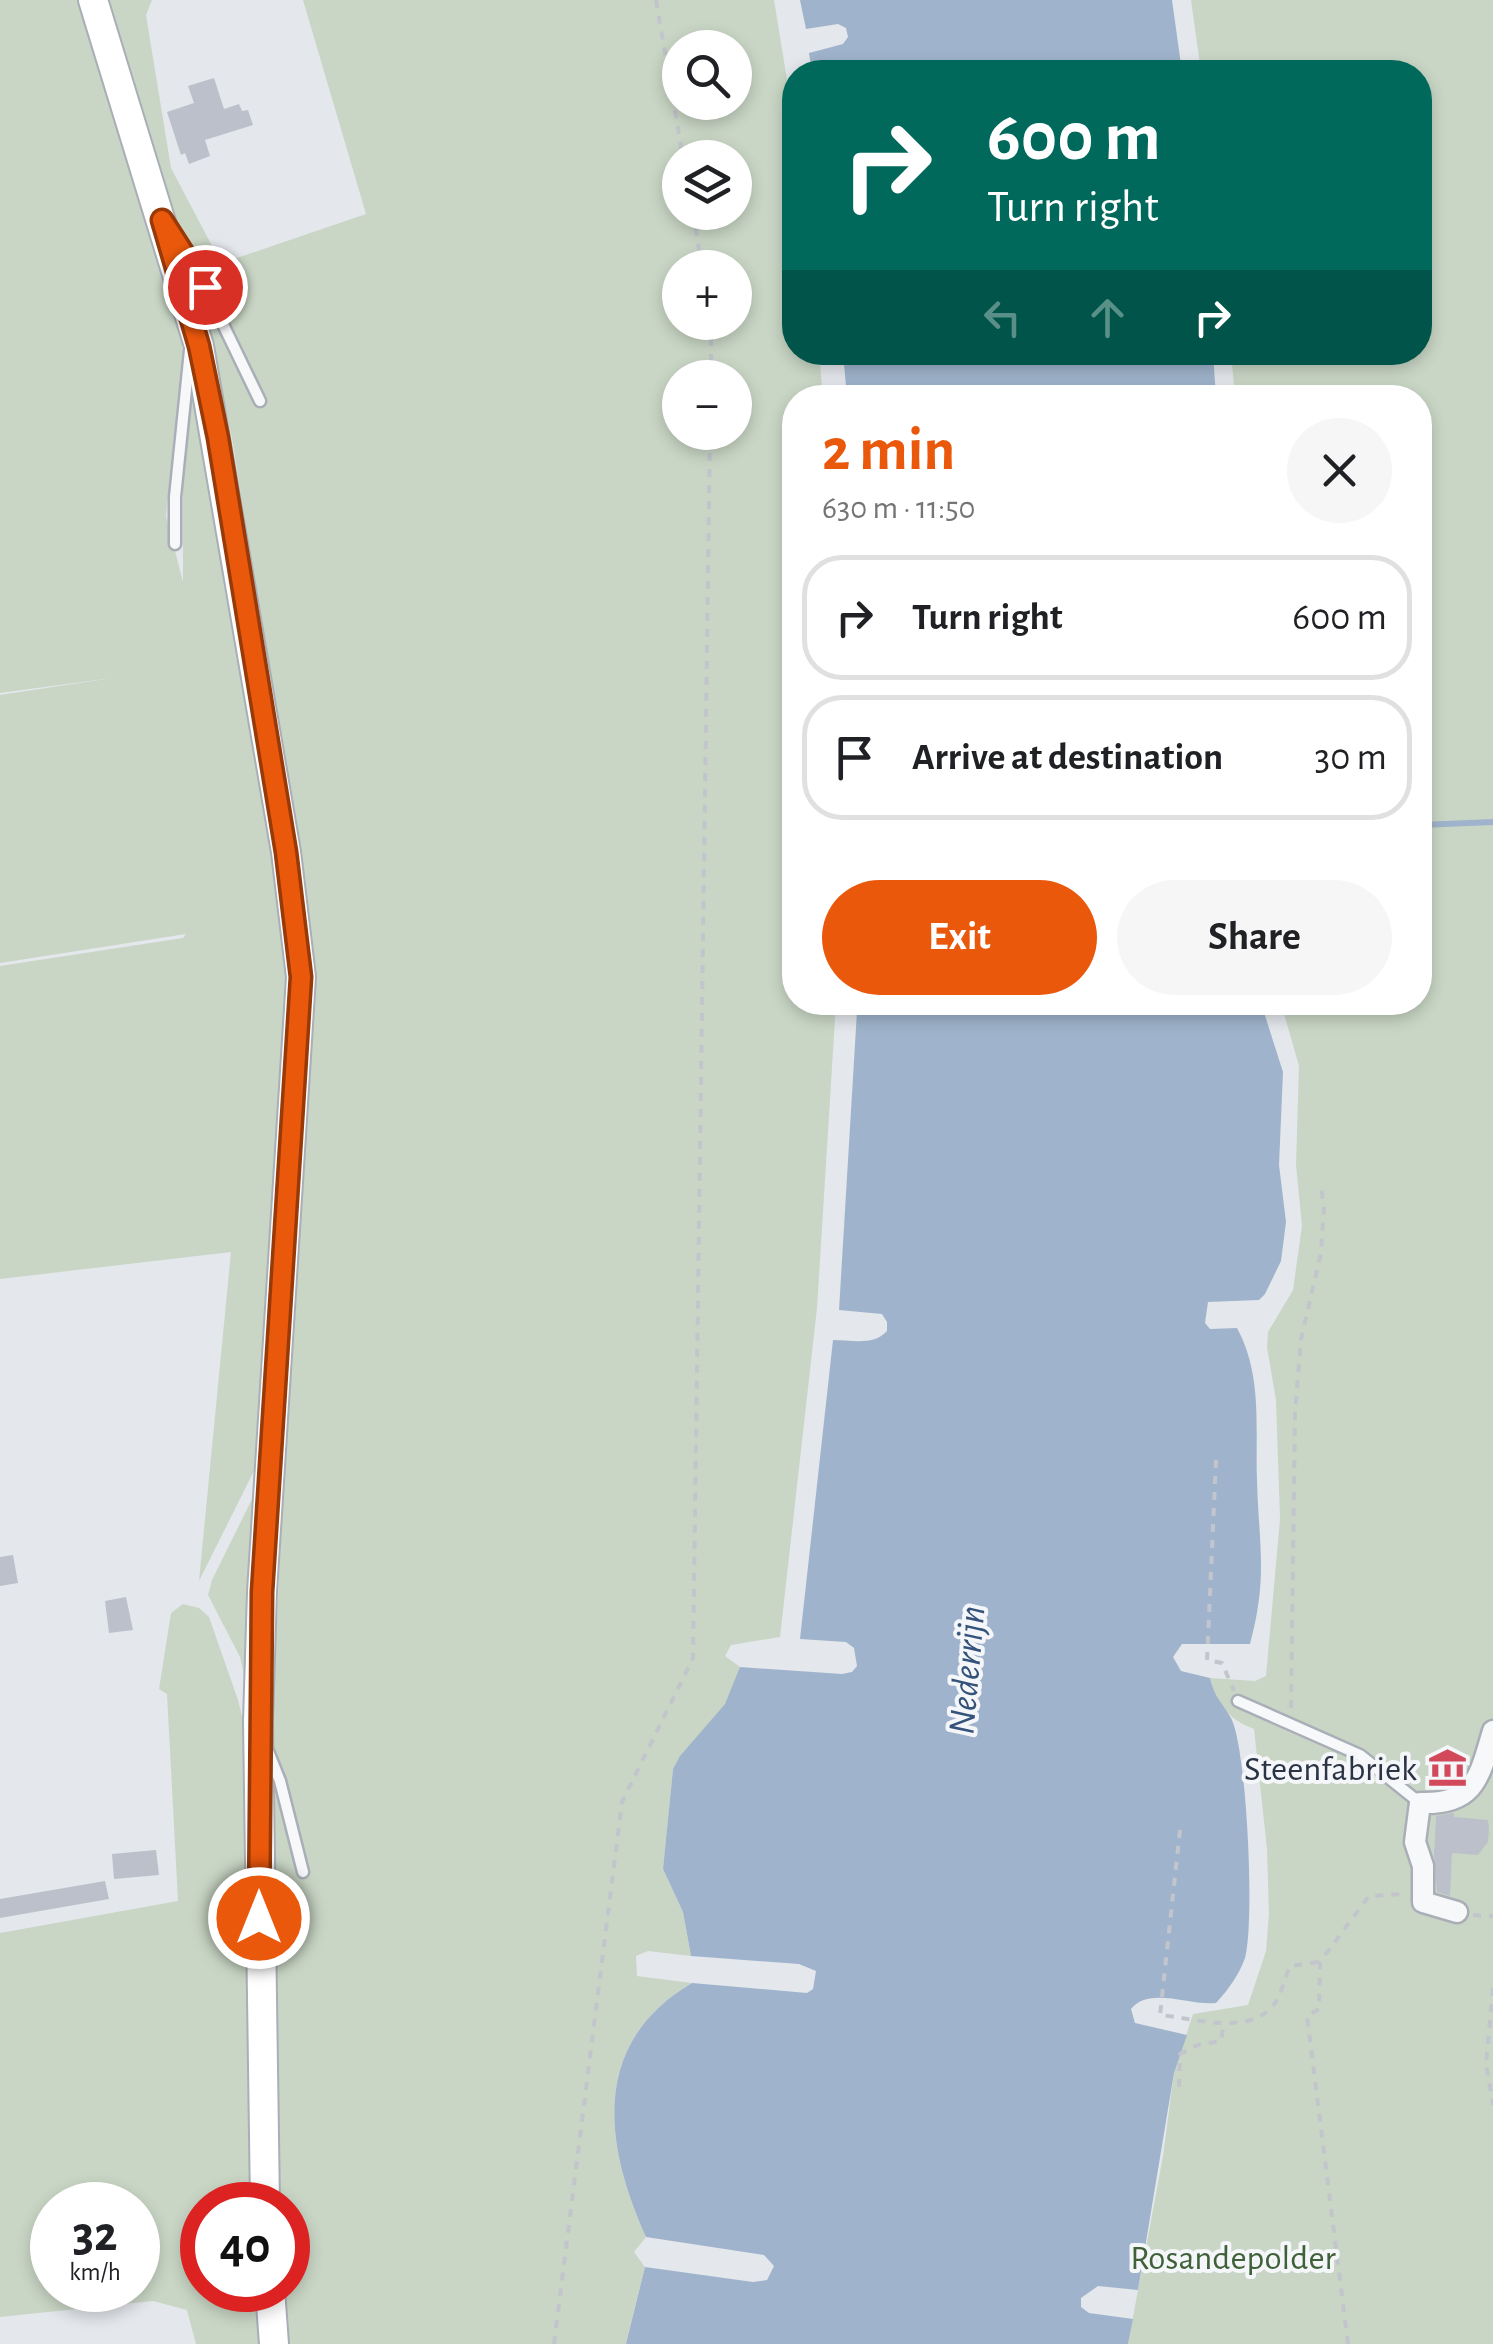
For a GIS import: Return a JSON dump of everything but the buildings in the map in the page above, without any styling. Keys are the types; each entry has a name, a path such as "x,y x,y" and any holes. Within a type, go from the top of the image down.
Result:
{"street":[{"path":"92,0 194,329 218,438 268,738 301,977 262,1592 258,1726 265,2182"},
{"path":"1467,1914 1423,1902 1423,1866 1415,1842 1420,1802 1449,1804 1470,1791 1493,1731"},
{"path":"272,2312 274,2344"}],"lane":[{"path":"162,220 205,287 260,401"},
{"path":"175,544 186,368 194,329"},
{"path":"1238,1701 1360,1755 1420,1802"},
{"path":"258,1726 280,1781 303,1872"}],"path":[{"path":"656,0 681,140"},
{"path":"554,2344 622,1802 693,1658 710,450"},
{"path":"1291,1723 1296,1413 1301,1339 1321,1253 1321,1187"},
{"path":"1216,1460 1208,1660 1222,1663 1238,1701"},
{"path":"1180,1830 1160,2014 1224,2022 1257,2017 1274,2004 1290,1966 1320,1962"},
{"path":"1348,2344 1307,2016 1319,2009 1320,1962 1369,1896 1420,1893"},
{"path":"1467,1914 1493,1916"},
{"path":"1493,1988 1486,2064 1493,2105"},
{"path":"1178,2088 1180,2054 1198,2045 1221,2041 1224,2022"}],"green space":[{"path":"0,0 86,0 185,323 166,516 183,582 183,429 192,353 294,960 261,1457 199,1581 231,1252 0,1279 0,966 183,938 186,934 0,963 0,695 112,678 0,693"},
{"path":"105,0 152,0 146,15 171,168 220,261 225,262 366,214 303,0 774,0 784,60 782,365 820,365 822,385 782,385 782,1015 835,1015 817,1308 780,1637 731,1645 725,1656 740,1667 730,1695 720,1713 673,1769 663,1869 683,1912 691,1956 648,1951 636,1956 637,1976 692,1983 659,2007 636,2035 622,2065 615,2098 621,2167 646,2237 634,2252 645,2267 626,2344 283,2344 281,2312 310,2312 310,2182 277,2182 271,1739 292,1313 295,836 232,438 201,304"},
{"name":"Rosandepolder","path":"1191,0 1493,0 1493,2344 1128,2344 1163,2156 1174,2073 1193,2014 1248,2005 1266,1951 1267,1849 1254,1729 1224,1710 1210,1678 1255,1681 1266,1676 1280,1519 1276,1400 1268,1332 1293,1290 1302,1226 1296,1165 1299,1066 1284,1015 1432,1015 1432,385 1234,385 1232,365 1432,365 1432,60 1199,60"},
{"path":"262,1479 252,1707 240,1657 208,1595"},
{"path":"183,1604 199,1608 209,1617 238,1700 250,1749 256,2182 180,2182 180,2308 160,2303 160,2182 30,2182 30,2312 48,2312 0,2317 0,1933 178,1901 167,1694 159,1689 171,1613"},
{"path":"188,2312 261,2312 262,2344 196,2344"}],"water":[{"path":"800,0 1172,0 1180,60 810,60 809,53 843,44 848,37 846,28 838,24 806,29"},
{"path":"844,365 1214,365 1215,385 846,385"},
{"name":"Nederrijn","path":"857,1015 1265,1015 1283,1072 1279,1165 1286,1222 1281,1261 1259,1300 1208,1302 1205,1323 1210,1329 1237,1328 1251,1365 1256,1403 1259,1600 1250,1644 1182,1644 1173,1657 1181,1671 1210,1678 1237,1735 1248,1836 1248,1939 1240,1970 1216,2003 1159,1998 1139,2002 1131,2009 1135,2023 1187,2035 1174,2073 1138,2290 1098,2286 1081,2298 1081,2307 1089,2313 1133,2319 1128,2344 626,2344 645,2267 753,2282 767,2280 774,2266 764,2255 646,2237 621,2167 615,2098 622,2065 636,2035 659,2007 692,1983 807,1993 813,1989 816,1971 799,1964 691,1956 683,1912 663,1869 673,1769 725,1704 740,1667 842,1674 857,1666 854,1648 846,1642 800,1639 833,1340 869,1340 887,1331 882,1314 839,1310"}],"waterway":[{"path":"1432,825 1493,822"}],"place":[{"name":"Steenfabriek","path":"1447,1768"}],"route":[{"path":"205,287 162,220 199,346 218,438 286,852 301,977 262,1592 259,1918"}]}
